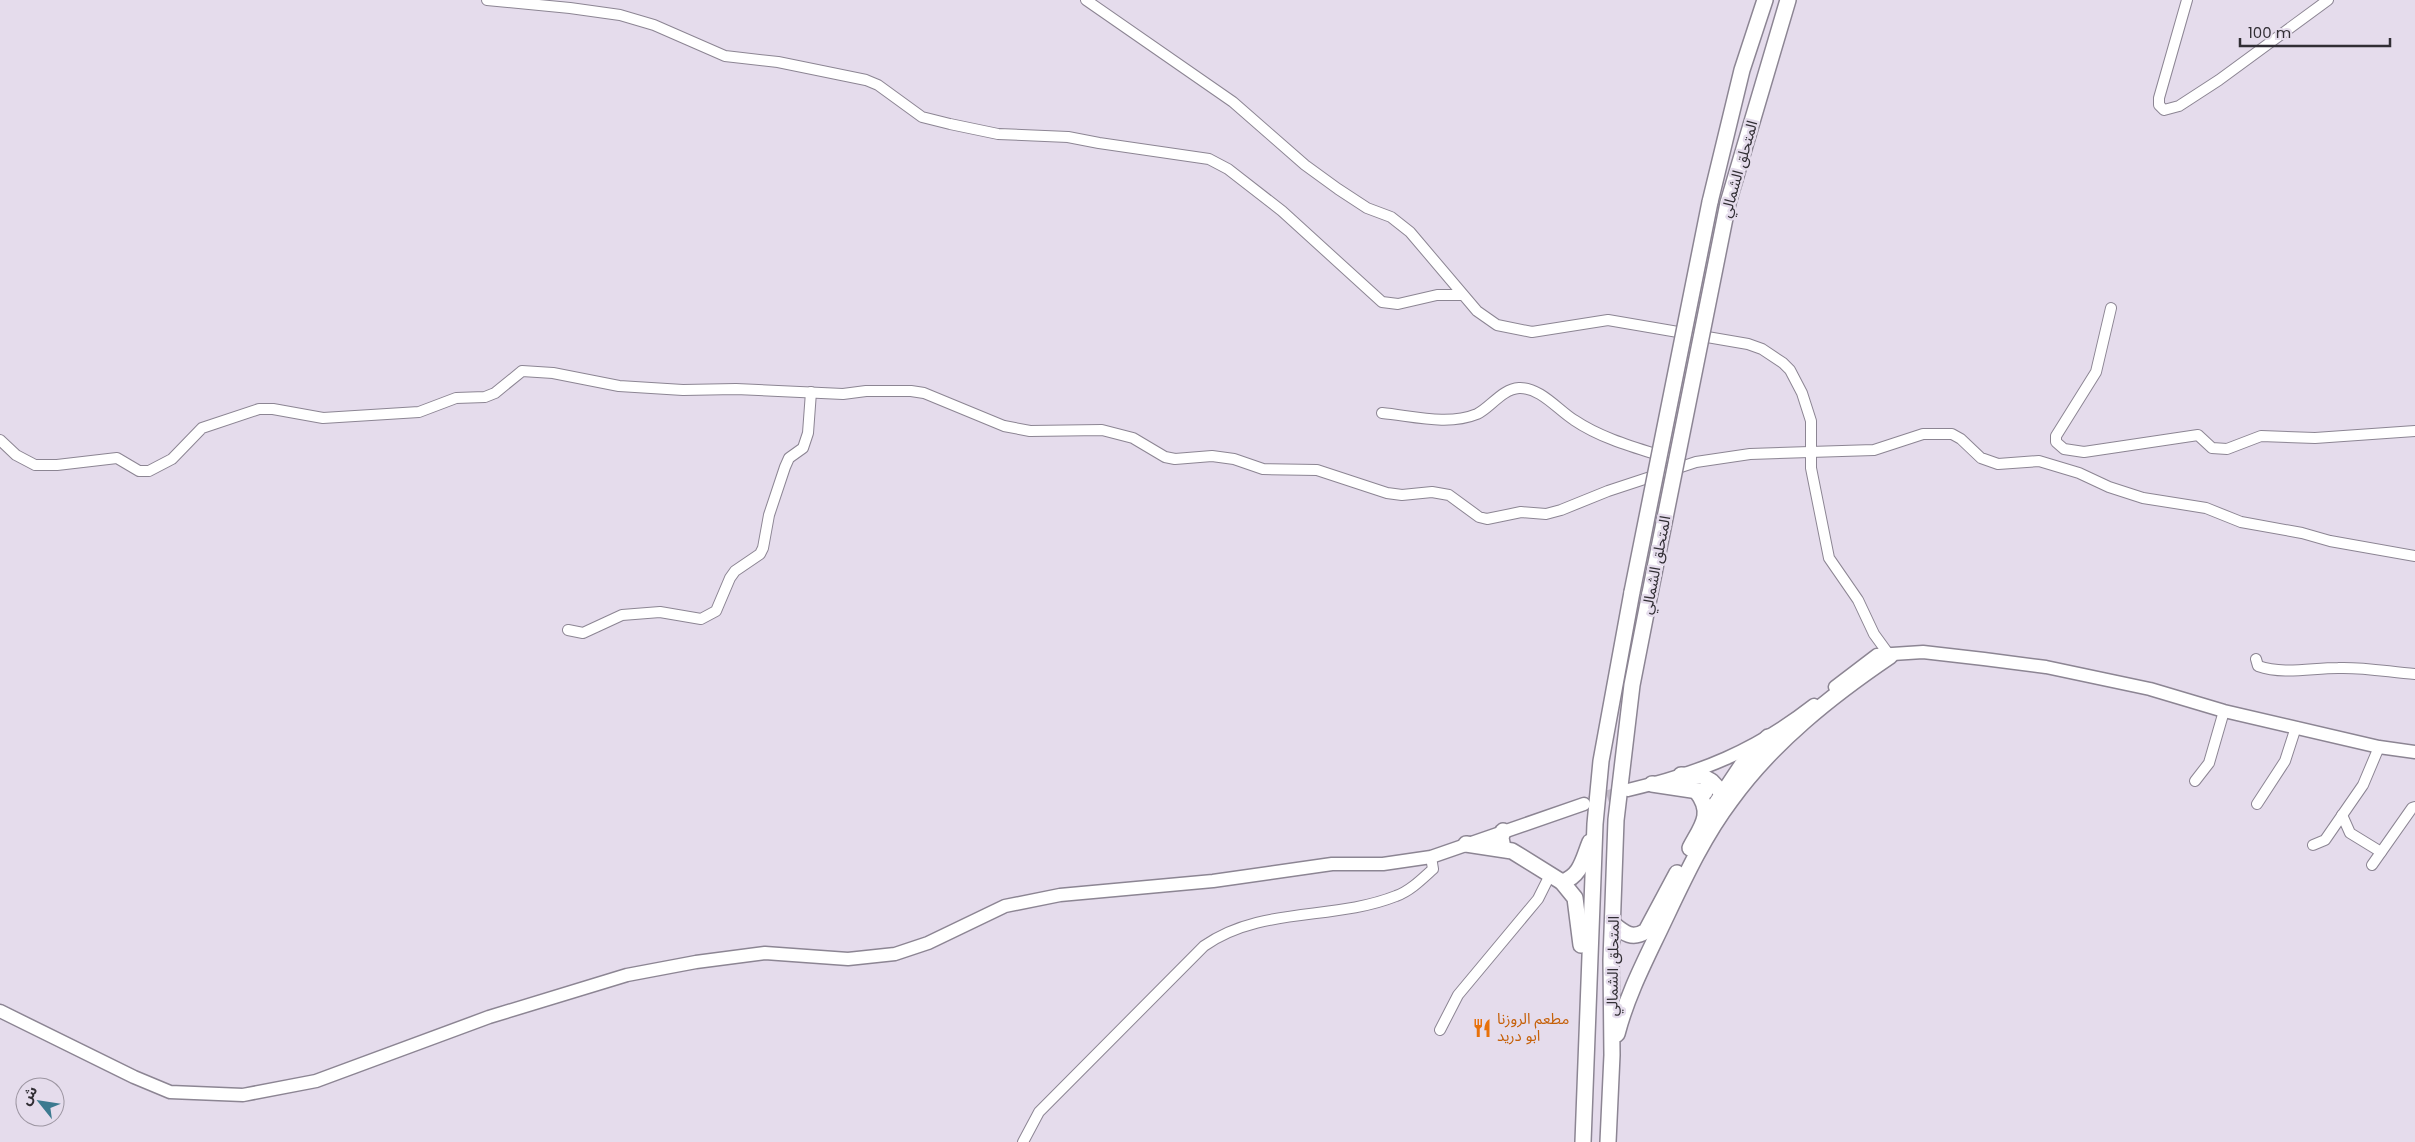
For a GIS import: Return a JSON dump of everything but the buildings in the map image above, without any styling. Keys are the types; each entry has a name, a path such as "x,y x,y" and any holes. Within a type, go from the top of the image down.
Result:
{"highway":[{"name":"المتحلق الشمالي","path":"1583,1142 1595,829 1601,761 1632,592 1710,202 1742,70 1765,0"},
{"name":"المتحلق الشمالي","path":"1608,1142 1612,1055 1611,960 1616,820 1632,685 1728,203 1788,0"},
{"path":"1613,924 1627,935 1639,936 1646,931 1703,823 1770,752 1851,684 1890,656"},
{"path":"1612,1055 1622,1014 1635,980 1682,883 1730,795 1742,765 1768,737"},
{"path":"1681,774 1702,776 1730,795"},
{"path":"1652,784 1697,792 1730,795"},
{"path":"1697,792 1706,803 1703,823"},
{"path":"1556,878 1571,878 1579,870 1595,829"},
{"path":"1503,831 1503,848"},
{"path":"1466,844 1503,848 1521,856 1556,878 1575,898 1578,911 1587,1014"}],"main road":[{"path":"1628,790 1720,762 1768,737 1812,706 1877,655 1890,656 1907,652 1923,652 2046,667 2150,689 2224,710 2379,747 2415,752"},
{"path":"0,1011 134,1077 170,1092 243,1095 316,1081 535,1002 628,975 696,962 765,953 848,959 895,954 928,943 1005,906 1060,895 1213,881 1332,864 1384,864 1431,857 1584,804"}],"street":[{"path":"487,0 620,15 654,25 725,56 778,62 866,80 878,85 922,117 950,124 998,134 1068,137 1208,159 1228,168 1282,211 1382,302 1398,304 1437,295 1462,295"},
{"path":"1086,0 1233,102 1305,165 1338,189 1367,208 1392,217 1410,232 1435,258 1462,295 1477,311 1497,325 1515,330 1546,331 1608,320 1691,333 1762,349 1783,362 1797,384 1811,422 1811,468 1829,558 1858,600 1874,634 1890,656"},
{"path":"2187,0 2159,98 2159,105 2164,110 2179,106 2219,80 2328,0"},
{"path":"2111,308 2096,372 2056,436 2056,442 2064,449 2084,452 2198,435 2212,448 2227,449 2261,436 2315,438 2415,431"},
{"path":"0,440 16,455 35,465 57,465 117,458 139,471 149,471 172,458 202,428 259,408 323,418 419,412 456,398 485,397 495,393 522,371 553,373 619,386 699,391 736,389 843,394 866,391 911,391 924,393 984,420 1012,428 1030,431 1102,430 1133,438 1165,457 1175,459 1212,456 1234,459 1263,469 1317,470 1387,493 1402,495 1432,492 1449,495 1479,517 1487,519 1521,512 1546,514 1561,510 1608,491 1688,464 1750,454 1874,450 1923,434 1952,434 1961,439 1980,458 1998,464 2039,461 2079,473 2109,487 2143,498 2206,508 2241,522 2302,533 2330,541 2415,556"},
{"path":"1382,413 1455,420 1478,413 1506,393 1518,388 1530,390 1598,434 1688,464"},
{"path":"568,630 583,634 622,615 660,612 701,618 716,611 730,578 736,571 760,554 763,548 769,515 785,467 789,458 803,448 808,433 811,392"},
{"path":"2256,659 2258,666 2271,670 2338,668 2415,674"},
{"path":"2195,780 2208,763 2224,710"},
{"path":"2257,804 2285,761 2296,727"},
{"path":"2313,846 2325,840 2363,785 2379,747"},
{"path":"2372,865 2412,808 2415,807"},
{"path":"2342,815 2350,833 2381,852"},
{"path":"1023,1142 1039,1112 1204,946 1220,934 1245,924 1353,908 1397,896 1415,885 1433,869 1431,857"},
{"path":"1440,1030 1458,995 1556,878"}],"tunnel":[{"path":"1590,802 1628,790"}],"place":[{"name":"مطعم الروزنا ابو دريد","path":"1482,1028"}]}
